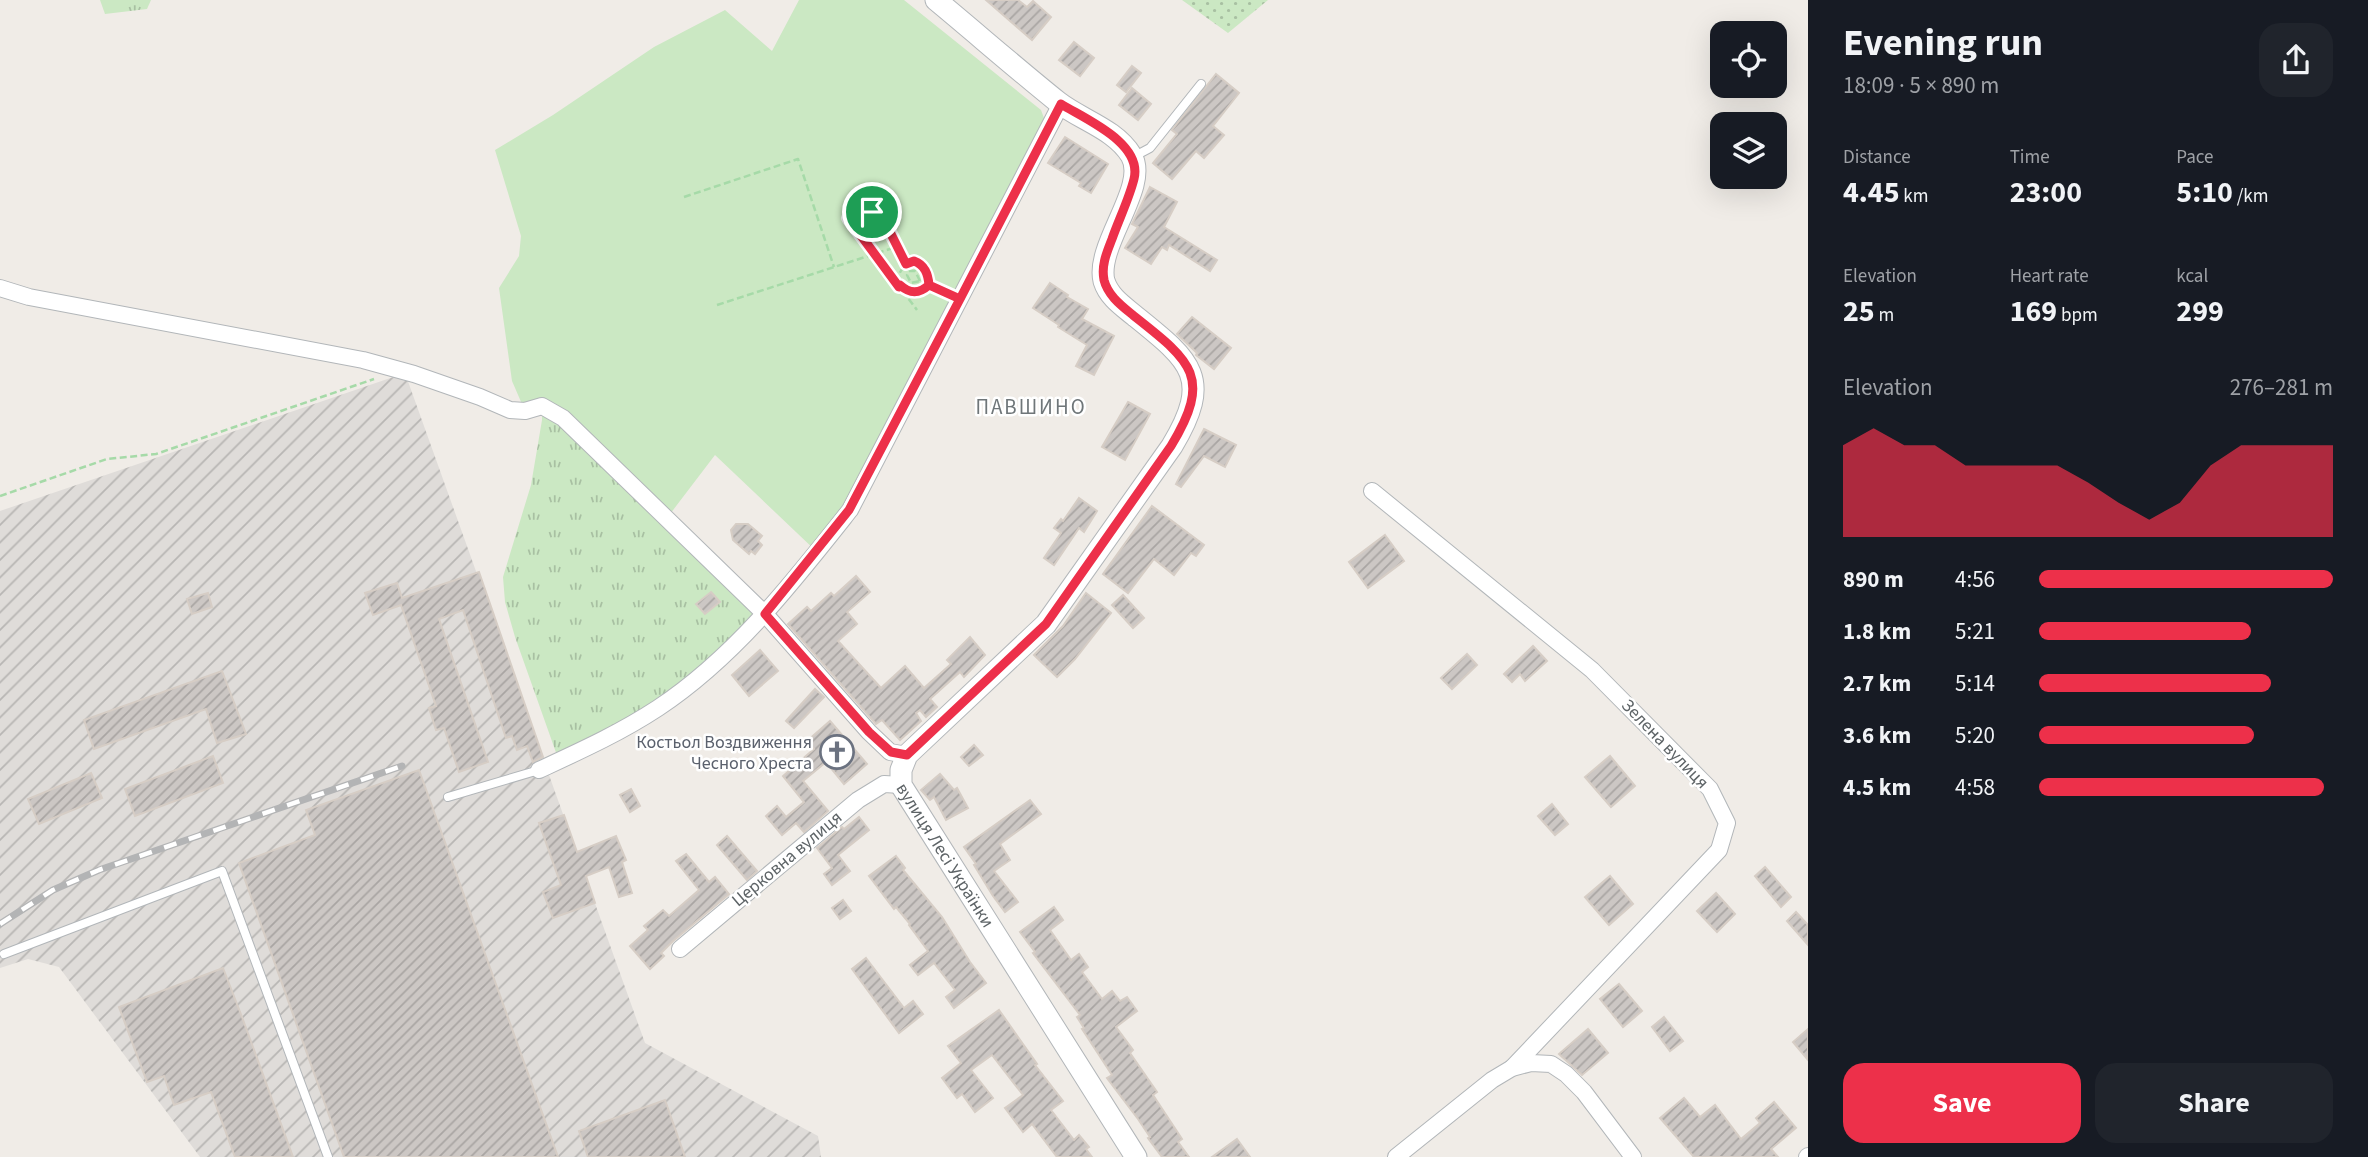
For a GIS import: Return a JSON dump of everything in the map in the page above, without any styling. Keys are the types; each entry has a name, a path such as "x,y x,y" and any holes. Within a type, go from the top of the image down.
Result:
{"street":[{"path":"936,0 1061,104 1117,139 1133,157"},
{"path":"539,769 592,746 658,708 706,670 765,614 849,510 1061,104"},
{"name":"вулиця Лесі Українки","path":"1133,157 1135,177 1105,259 1104,281 1116,300 1163,339 1186,365 1195,388 1187,421 1138,497 1046,624 907,755 901,770 901,785 1136,1157"},
{"path":"0,288 29,297 363,360 425,378 510,410 524,411 542,406 563,418 765,614 869,732 891,752 907,755"},
{"name":"Зелена вулиця","path":"1373,491 1592,670 1710,789 1727,823 1719,850 1512,1068"},
{"name":"Церковна вулиця","path":"680,949 859,800 884,784 901,785"},
{"path":"1396,1157 1492,1080 1512,1068 1531,1063 1551,1064 1566,1074 1584,1092 1633,1157"}],"lane":[{"path":"1133,157 1150,148 1201,84"},
{"path":"448,797 539,769"},
{"path":"4,954 222,872 328,1157"}],"path":[{"path":"684,197 799,159 834,267"},
{"path":"906,264 884,220 872,212 848,218 917,310"},
{"path":"717,305 896,247"},
{"path":"914,261 920,263 925,270 929,285 914,292 907,291 900,286 898,276 906,264 914,261"},
{"path":"920,281 960,299"},
{"path":"0,496 107,459 156,454 374,379"}],"shaded area":[{"path":"405,373 645,1043 818,1136 821,1157 200,1157 59,967 28,959 0,968 0,511"}],"green space":[{"path":"100,0 151,0 147,9 105,14"},
{"path":"799,0 904,0 1041,110 1048,129 879,455 817,552 715,455 667,518 563,418 525,411 512,381 499,288 519,256 521,236 495,150 553,115 654,47 725,10 772,51"},
{"path":"1182,0 1268,0 1228,33"},
{"path":"542,406 765,614 706,670 559,761 515,637 505,602 503,577 531,485"}],"building":[{"path":"986,0 1018,0 1027,7 1033,1 1051,17 1032,40"},
{"path":"1074,42 1094,58 1080,76 1059,60"},
{"path":"1132,66 1141,73 1126,92 1117,85"},
{"path":"1216,74 1239,93 1213,126 1224,135 1204,158 1196,151 1172,179 1153,163 1177,134 1172,130"},
{"path":"1132,88 1151,104 1138,120 1119,105"},
{"path":"1065,137 1108,164 1091,193 1079,186 1081,183 1048,163"},
{"path":"1150,187 1177,202 1164,227 1217,260 1210,271 1169,245 1167,250 1162,247 1151,264 1125,248 1138,227 1132,224"},
{"path":"1050,283 1088,309 1082,319 1114,336 1094,375 1076,366 1087,345 1033,308"},
{"path":"1192,317 1231,348 1214,369 1196,355 1177,334"},
{"path":"1128,402 1150,414 1125,460 1102,447"},
{"path":"1204,429 1236,445 1225,467 1204,456 1181,487 1176,484"},
{"path":"1079,498 1097,511 1084,532 1079,528 1054,565 1044,558 1061,533 1054,528 1061,519 1063,521"},
{"path":"1152,506 1204,545 1196,556 1191,553 1174,575 1154,559 1128,593 1103,574"},
{"path":"736,524 748,524 762,536 758,541 762,545 755,554 751,551 749,554 733,540 731,530"},
{"path":"1385,535 1404,561 1368,588 1349,562"},
{"path":"479,572 543,757 533,762 527,746 517,750 512,736 506,738 463,610 439,619 488,762 459,772 444,728 436,730 429,708 436,706 401,605 373,615 365,593 397,583 402,598"},
{"path":"856,576 870,592 847,612 857,624 838,641 881,688 905,666 924,688 951,664 947,660 970,637 985,655 964,677 960,672 930,699 937,707 926,717 920,710 916,713 921,721 900,740 882,720 876,724 788,624 807,607 811,611 831,593 834,596"},
{"path":"711,592 720,602 705,614 696,604"},
{"path":"208,593 212,607 192,614 187,599"},
{"path":"1086,593 1111,613 1075,659 1057,677 1034,655 1063,626"},
{"path":"1123,595 1144,618 1133,628 1112,605"},
{"path":"1533,646 1547,661 1525,681 1520,674 1512,682 1504,674"},
{"path":"760,650 778,671 749,696 732,675"},
{"path":"1467,654 1477,665 1452,689 1441,678"},
{"path":"222,671 246,734 217,743 206,709 94,749 84,720"},
{"path":"815,689 824,697 794,728 786,721"},
{"path":"830,721 867,764 844,784 826,762 803,781 828,811 804,832 796,823 782,835 766,816 777,806 786,817 804,802 783,776 814,749 807,741"},
{"path":"974,745 983,755 969,766 961,757"},
{"path":"213,756 223,783 135,816 125,789"},
{"path":"1610,756 1635,786 1611,807 1585,777"},
{"path":"419,770 558,1157 344,1157 239,863 315,835 306,810"},
{"path":"91,773 102,798 39,824 28,799"},
{"path":"940,774 954,790 957,788 968,808 946,820 934,797 930,800 921,790"},
{"path":"631,789 640,806 630,812 620,795"},
{"path":"1030,800 1041,814 1000,844 1010,860 994,871 1018,902 1005,912 964,847"},
{"path":"1552,804 1568,824 1555,835 1538,816"},
{"path":"564,815 577,852 616,836 626,860 622,862 632,893 619,897 609,867 586,876 595,903 553,918 543,892 561,885 539,823"},
{"path":"859,817 869,830 838,855 850,871 832,885 824,874 832,868 817,848"},
{"path":"727,836 757,871 747,880 717,845"},
{"path":"686,854 709,882 715,877 729,894 673,941 661,953 664,956 650,969 630,946 648,930 644,926 663,910 669,916 699,890 676,861"},
{"path":"896,856 905,868 903,870 942,917 986,983 954,1008 946,997 955,990 934,963 918,975 910,965 928,951 910,924 896,907 894,909 869,876"},
{"path":"1765,867 1791,897 1781,907 1755,876"},
{"path":"1610,876 1633,904 1609,925 1585,897"},
{"path":"1716,893 1735,914 1717,932 1697,911"},
{"path":"843,900 851,911 840,919 832,908"},
{"path":"1054,907 1063,920 1050,930 1071,960 1079,954 1088,967 1082,972 1102,999 1112,991 1120,1001 1127,997 1137,1011 1116,1027 1133,1050 1130,1053 1157,1092 1153,1095 1182,1139 1178,1142 1189,1157 1162,1157 1107,1078 1112,1075 1082,1029 1084,1028 1077,1017 1080,1015 1020,932"},
{"path":"1796,912 1808,925 1808,945 1787,921"},
{"path":"866,958 904,1008 913,1001 923,1014 899,1033 852,969"},
{"path":"223,968 293,1157 235,1157 211,1092 174,1105 164,1076 147,1082 119,1007"},
{"path":"1619,984 1642,1011 1623,1027 1600,999"},
{"path":"999,1010 1037,1064 1035,1065 1063,1101 1051,1110 1074,1140 1079,1135 1089,1147 1086,1149 1092,1157 1057,1157 1032,1124 1023,1132 1005,1108 1023,1095 992,1055 971,1070 993,1098 975,1112 962,1094 957,1098 942,1078 961,1063 948,1046"},
{"path":"1664,1017 1683,1041 1670,1051 1652,1027"},
{"path":"1588,1029 1608,1053 1582,1075 1559,1054"},
{"path":"1808,1029 1808,1060 1793,1042"},
{"path":"1684,1098 1700,1117 1715,1105 1741,1139 1760,1123 1756,1118 1774,1102 1796,1128 1771,1149 1778,1157 1694,1157 1660,1118"},
{"path":"665,1100 685,1157 588,1157 579,1131"},
{"path":"1237,1139 1250,1157 1212,1157"}],"railway":[{"path":"0,924 53,890 99,870 402,766"}],"place":[{"name":"Костьол Воздвиження Чесного Хреста","path":"837,752"}],"district":[{"name":"ПАВШИНО","path":"1031,407"}],"route":[{"path":"872,212 848,218 899,287 900,285 907,291 914,292 929,285 960,299 1061,104 1117,139 1133,157 1135,177 1105,259 1104,281 1111,294 1163,339 1186,365 1195,388 1187,421 1138,497 1046,624 907,755 891,752 869,732 765,614 849,510 960,299 929,285 928,277 920,263 914,261 906,264 884,220 872,212"}]}
